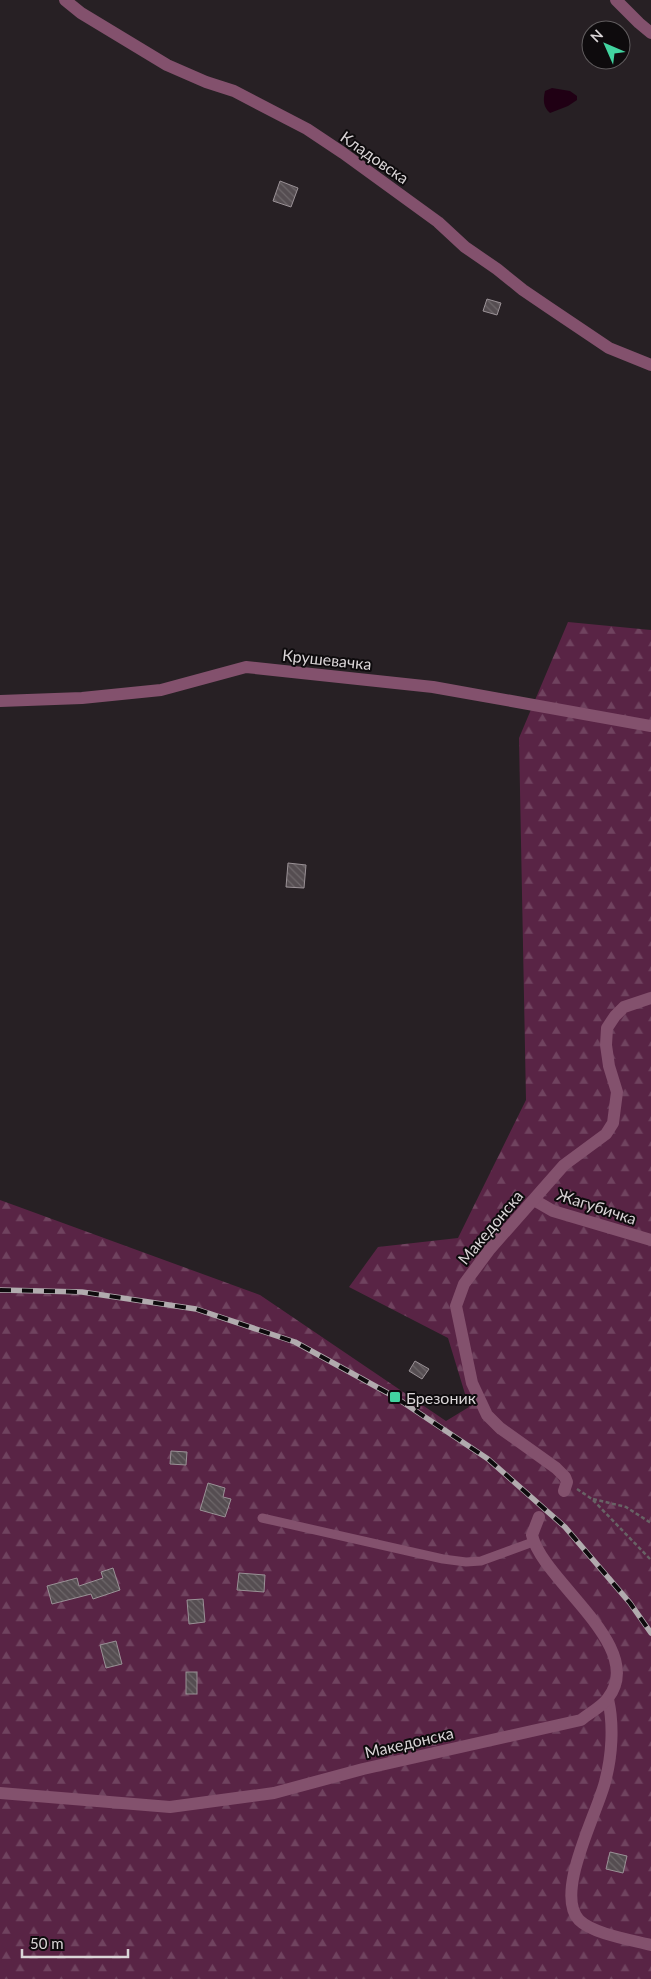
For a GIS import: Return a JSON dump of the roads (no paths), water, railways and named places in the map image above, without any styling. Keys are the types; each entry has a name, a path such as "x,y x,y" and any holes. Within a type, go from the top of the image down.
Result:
{"street":[{"name":"Кладовска","path":"65,0 81,14 167,65 206,82 234,91 307,129 438,222 465,247 498,269 548,308 610,348 651,365"},
{"path":"616,0 638,23 651,33"},
{"name":"Крушевачка","path":"0,701 82,698 161,690 246,667 434,687 651,726"},
{"name":"Македонска","path":"566,1487 565,1476 500,1428 487,1415 472,1383 456,1306 464,1284 490,1249 564,1165 606,1134 613,1123 617,1092 609,1066 606,1044 607,1028 614,1016 624,1007 651,998"},
{"name":"Жагубичка","path":"534,1200 553,1211 651,1240"},
{"path":"539,1517 532,1536 538,1552 599,1627 618,1664 615,1684 608,1699 611,1710 611,1751 605,1783 573,1877 571,1901 573,1912 580,1921 591,1929 651,1945"},
{"name":"Македонска","path":"0,1793 170,1807 274,1793 363,1769 581,1720 608,1699"}],"lane":[{"path":"262,1518 443,1559 466,1562 481,1561 533,1542"}],"railway":[{"path":"0,1290 82,1292 196,1309 295,1342 395,1397 488,1459 565,1527 630,1603 651,1633"}],"place":[{"name":"Брезоник","path":"395,1397"}]}
